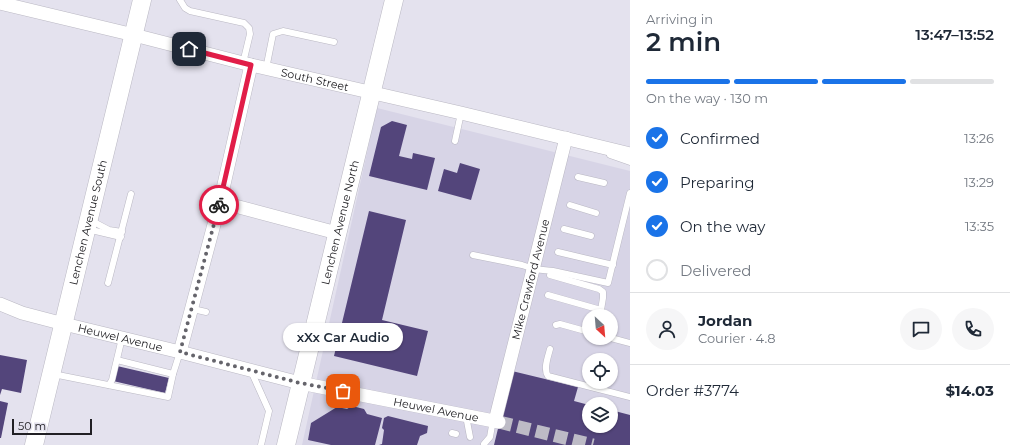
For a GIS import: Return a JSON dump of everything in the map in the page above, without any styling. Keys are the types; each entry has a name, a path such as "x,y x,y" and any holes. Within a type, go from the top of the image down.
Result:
{"main road":[{"name":"Lenchen Avenue South","path":"34,445 142,0"},
{"name":"Lenchen Avenue North","path":"286,445 337,233 350,200 371,93 394,0"}],"street":[{"name":"South Street","path":"0,2 36,5 134,35 266,69 462,113 630,154"},
{"path":"180,352 193,309 220,202 247,64"},
{"name":"Mike Crawford Avenue","path":"496,421 566,138"},
{"path":"220,202 337,233"},
{"name":"Heuwel Avenue","path":"0,304 22,313 300,383 496,421"}],"lane":[{"path":"180,0 185,8 190,11 244,23 249,28 250,34 247,64"},
{"path":"266,69 273,34 277,32 283,31 334,42"},
{"path":"454,141 462,113"},
{"path":"566,138 630,162"},
{"path":"578,177 604,183"},
{"path":"534,269 607,283 609,281 613,266 630,193"},
{"path":"108,283 131,194"},
{"path":"570,205 596,213"},
{"path":"88,224 121,235"},
{"path":"88,224 121,235"},
{"path":"564,229 591,236"},
{"path":"558,252 613,266"},
{"path":"473,255 522,265 600,290 603,293 601,309"},
{"path":"548,295 588,309"},
{"path":"193,309 206,312"},
{"path":"556,325 560,324 582,330"},
{"path":"109,385 112,380 122,338"},
{"path":"618,340 630,343"},
{"path":"550,350 545,372 548,376 630,397"},
{"path":"52,374 168,397 180,352"},
{"path":"116,360 173,374"},
{"path":"250,370 269,411 261,445"},
{"path":"466,414 470,437"},
{"path":"484,444 490,437 496,421"}],"shaded area":[{"path":"377,108 630,171 630,445 302,445"}],"building":[{"path":"392,121 407,125 399,156 412,159 413,153 435,158 427,190 369,176 381,127"},
{"path":"460,163 480,169 471,200 438,191 444,169 457,173"},
{"path":"369,211 406,220 382,320 428,331 417,376 334,356"},
{"path":"0,355 27,360 21,393 2,389 0,395"},
{"path":"117,366 169,378 165,393 113,381"},
{"path":"512,371 578,387 574,401 582,403 582,433 618,433 618,412 630,415 630,445 494,445"},
{"path":"0,401 8,403 1,438 0,438"},
{"path":"352,406 364,409 367,414 382,418 375,445 331,445 308,440 311,423 337,407 347,409"},
{"path":"388,416 428,426 427,433 420,436 417,445 379,445 382,444 384,430 382,428 384,418"}],"tunnel":[{"path":"499,422 593,445"}],"way so far":[{"path":"219,205 193,309 180,352 300,383 343,391"}],"place":[{"name":"xXx Car Audio","path":"343,391"}],"route":[{"path":"189,49 251,65 219,205"}]}
